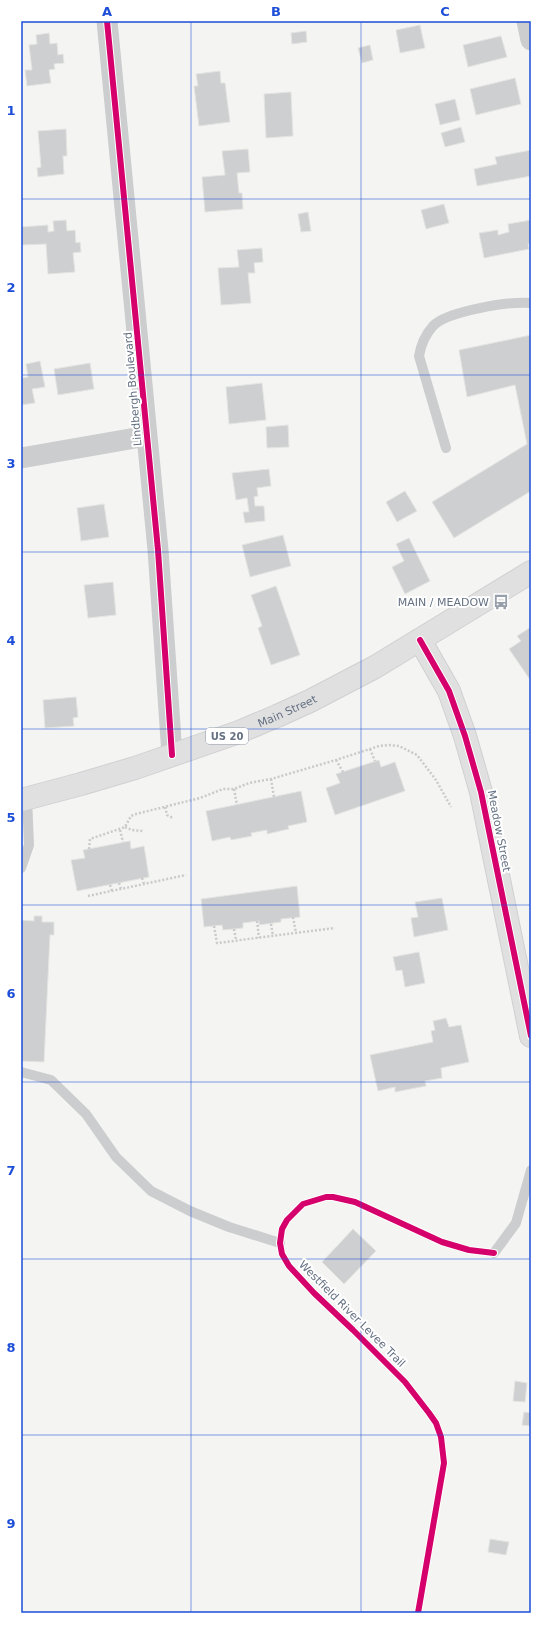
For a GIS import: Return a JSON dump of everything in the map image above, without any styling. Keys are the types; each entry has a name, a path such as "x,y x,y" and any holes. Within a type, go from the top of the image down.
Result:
{"main road":[{"name":"Main Street","path":"24,799 108,776 172,755 239,732 310,701 375,667 531,572"},
{"name":"Meadow Street","path":"420,640 450,691 478,779 531,1036"}],"street":[{"name":"Lindbergh Boulevard","path":"107,21 158,550 172,755"},
{"path":"527,21 531,40"},
{"path":"21,458 147,436"}],"lane":[{"path":"446,448 419,356 422,341 434,325 452,315 511,303 531,303"},
{"path":"21,868 30,845 24,799"},
{"path":"21,1072 51,1080 86,1114 116,1157 151,1191 190,1211 229,1227 280,1243"},
{"path":"494,1253 516,1223 531,1170"}],"path":[{"path":"89,849 90,839 120,830 125,827 131,816 200,798 223,789 234,789 249,783 271,779 379,746 399,746 417,755 436,780 451,807"},
{"path":"370,749 375,761"},
{"path":"336,760 343,772"},
{"path":"271,779 274,797"},
{"path":"234,789 237,805"},
{"path":"165,807 167,815 173,818"},
{"path":"125,827 132,830 143,831"},
{"path":"120,830 123,842"},
{"path":"88,896 186,875"},
{"path":"142,878 144,884"},
{"path":"120,883 121,889"},
{"path":"110,884 112,891"},
{"path":"293,917 296,933"},
{"path":"257,921 259,938"},
{"path":"271,924 273,936"},
{"path":"214,926 216,943 335,928"},
{"path":"234,929 236,940"}],"building":[{"path":"420,25 425,48 400,53 396,30"},
{"path":"306,31 307,42 292,44 291,33"},
{"path":"49,33 50,44 57,43 58,55 63,54 64,63 54,64 55,69 49,70 51,83 27,86 25,70 32,70 29,45 37,44 36,35"},
{"path":"501,36 507,57 468,67 463,45"},
{"path":"370,45 373,60 362,63 358,48"},
{"path":"220,71 221,83 225,83 230,122 199,126 194,86 198,86 196,74"},
{"path":"515,78 521,104 476,115 470,89"},
{"path":"291,92 293,136 266,138 264,94"},
{"path":"455,99 460,120 440,125 435,104"},
{"path":"461,127 465,142 445,147 441,133"},
{"path":"66,129 67,156 63,156 64,174 38,177 37,168 41,167 38,131"},
{"path":"248,149 250,172 237,173 239,193 242,193 243,209 205,212 202,177 225,175 222,151"},
{"path":"531,150 531,176 477,186 474,169 497,164 495,157"},
{"path":"444,204 449,223 426,229 421,210"},
{"path":"308,212 311,231 301,232 298,214"},
{"path":"66,220 67,231 75,230 76,243 80,242 81,252 73,253 75,272 48,274 46,244 21,245 21,227 48,225 48,232 54,231 53,221"},
{"path":"531,220 531,243 528,244 529,249 484,258 479,233 498,230 498,235 509,232 508,224"},
{"path":"262,248 263,262 254,263 255,273 248,273 251,303 221,305 218,268 239,267 237,250"},
{"path":"531,335 531,491 454,538 432,502 527,444 515,385 467,397 459,350"},
{"path":"40,361 45,387 32,389 35,403 21,405 21,378 28,377 26,364"},
{"path":"90,363 94,389 58,395 54,369"},
{"path":"262,383 266,420 229,424 226,387"},
{"path":"288,425 289,447 267,448 266,427"},
{"path":"269,469 271,486 257,488 258,496 254,497 255,506 264,506 265,521 245,523 243,512 249,512 247,498 236,500 232,473"},
{"path":"405,491 417,511 397,522 386,502"},
{"path":"104,504 109,537 81,541 77,508"},
{"path":"283,535 291,566 250,577 242,545"},
{"path":"409,538 430,581 405,594 392,567 404,561 396,544"},
{"path":"113,582 116,615 88,618 84,585"},
{"path":"276,586 300,655 271,665 258,628 262,626 251,595"},
{"path":"531,627 531,681 509,649 521,641 517,636"},
{"path":"76,697 78,717 73,718 74,726 45,728 43,700"},
{"path":"379,760 381,767 395,762 405,791 335,815 326,788 340,783 336,774"},
{"path":"301,791 307,822 288,826 289,829 267,834 267,830 251,833 252,836 231,840 230,837 212,841 206,811"},
{"path":"130,841 131,849 144,846 149,877 77,891 71,860 85,858 83,850"},
{"path":"297,886 300,917 281,919 281,922 259,925 259,921 243,923 243,928 223,930 222,925 204,927 201,899"},
{"path":"442,898 448,930 414,937 411,918 418,917 415,902"},
{"path":"34,916 42,916 42,922 54,922 54,935 50,935 44,1062 21,1061 21,920 34,921"},
{"path":"419,952 425,983 405,987 402,970 396,971 393,957"},
{"path":"446,1018 449,1027 461,1025 469,1062 441,1068 442,1078 425,1081 426,1086 395,1092 395,1087 378,1091 370,1055 433,1042 431,1031 435,1030 433,1021"},
{"path":"353,1229 376,1251 344,1284 322,1262"},
{"path":"515,1381 527,1383 525,1402 513,1401"},
{"path":"524,1412 531,1413 531,1426 522,1425"},
{"path":"490,1539 509,1542 506,1555 488,1552"}],"cycle path":[{"path":"107,21 158,550 172,755"},
{"path":"420,640 449,691 465,736 481,792 531,1036"},
{"name":"Westfield River Levee Trail","path":"418,1613 444,1463 441,1437 436,1423 405,1382 314,1293 289,1266 282,1254 280,1243 282,1229 287,1220 303,1204 326,1197 333,1197 355,1202 442,1242 469,1250 494,1253"}],"place":[{"name":"MAIN / MEADOW","path":"501,602"}]}
